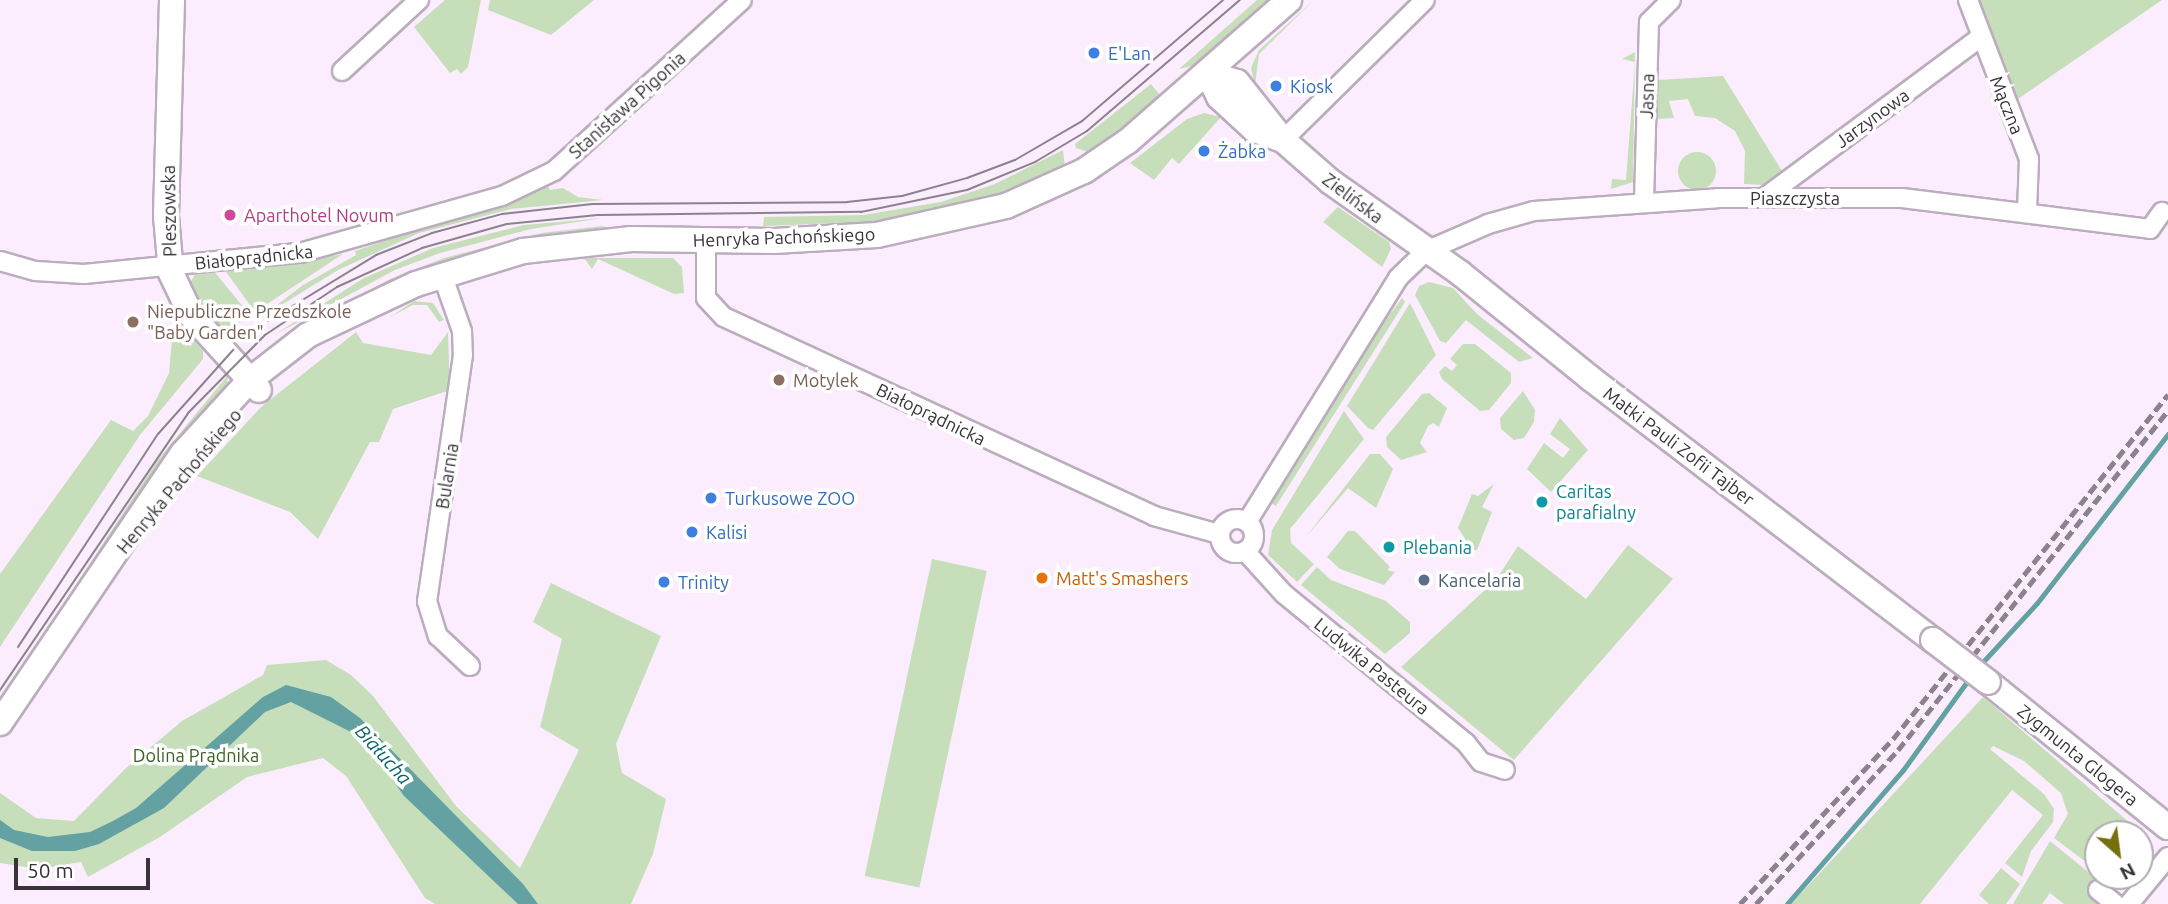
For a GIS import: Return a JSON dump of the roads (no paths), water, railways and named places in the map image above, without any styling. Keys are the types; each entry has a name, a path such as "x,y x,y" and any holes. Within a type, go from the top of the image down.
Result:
{"street":[{"name":"Pleszowska","path":"172,0 166,216 170,266 175,286 191,315 255,385"},
{"path":"342,71 419,0"},
{"name":"Stanisława Pigonia","path":"502,196 554,171 742,0"},
{"name":"Henryka Pachońskiego","path":"0,723 109,565 156,487 255,385 308,335 442,274 496,257 569,243 877,235 946,223 1006,206 1106,156 1207,73 1289,0"},
{"path":"1283,140 1425,0"},
{"name":"Jasna","path":"1644,201 1649,22 1671,0"},
{"name":"Mączna","path":"1968,0 2029,159 2027,212"},
{"name":"Jarzynowa","path":"1764,198 1981,37"},
{"name":"Zielińska","path":"1207,73 1237,82 1283,140 1331,183 1426,251"},
{"name":"Białoprądnicka","path":"0,261 64,274 170,266 324,249 502,196"},
{"name":"Piaszczysta","path":"1426,251 1520,215 1644,201 1902,198 2150,229 2162,212"},
{"name":"Białoprądnicka","path":"706,241 706,298 724,317 1154,516 1219,534 1227,550 1245,551"},
{"path":"1247,522 1398,278 1426,251"},
{"name":"Matki Pauli Zofii Tajber","path":"1426,251 1988,682"},
{"name":"Bularnia","path":"442,274 462,331 463,355 427,601 438,636 470,666"},
{"path":"1219,534 1230,520 1247,522"},
{"path":"1245,551 1254,537 1247,522"},
{"name":"Ludwika Pasteura","path":"1245,551 1284,594 1466,743 1481,762 1505,770"},
{"name":"Zygmunta Glogera","path":"1988,682 2168,827"},
{"path":"2129,904 2168,857"},
{"path":"2098,891 2115,904"}],"water":[{"name":"Białucha","path":"286,685 331,697 360,718 523,884 538,904 518,904 404,796 374,753 351,732 291,702 265,712 164,808 99,844 75,851 32,851 0,838 0,820 14,830 48,837 90,832 113,821 136,808 263,697"}],"waterway":[{"path":"1980,665 2037,603 2168,434"},
{"path":"1787,904 1903,770 1971,676"}],"tram line":[{"path":"268,321 376,255 432,233 502,214 592,204 847,202 902,196 967,178 1015,160 1082,121 1223,0"},
{"path":"0,690 188,413 265,335 337,287 422,248 507,224 598,215 861,212 967,190 1035,162 1087,131 1240,0"},
{"path":"18,647 158,434 233,350"}],"railway":[{"path":"1740,904 1893,739 2168,394"},
{"path":"1756,904 1898,750 2168,411"}],"place":[{"name":"E'Lan","path":"1094,53"},
{"name":"Kiosk","path":"1276,86"},
{"name":"Żabka","path":"1204,151"},
{"name":"Aparthotel Novum","path":"230,215"},
{"name":"Niepubliczne Przedszkole \"Baby Garden\"","path":"133,322"},
{"name":"Motylek","path":"779,380"},
{"name":"Turkusowe ZOO","path":"711,498"},
{"name":"Caritas parafialny","path":"1542,502"},
{"name":"Kalisi","path":"692,532"},
{"name":"Plebania","path":"1389,547"},
{"name":"Matt's Smashers","path":"1042,578"},
{"name":"Kancelaria","path":"1424,580"},
{"name":"Trinity","path":"664,582"}],"park label":[{"name":"Dolina Prądnika","path":"196,755"}]}
